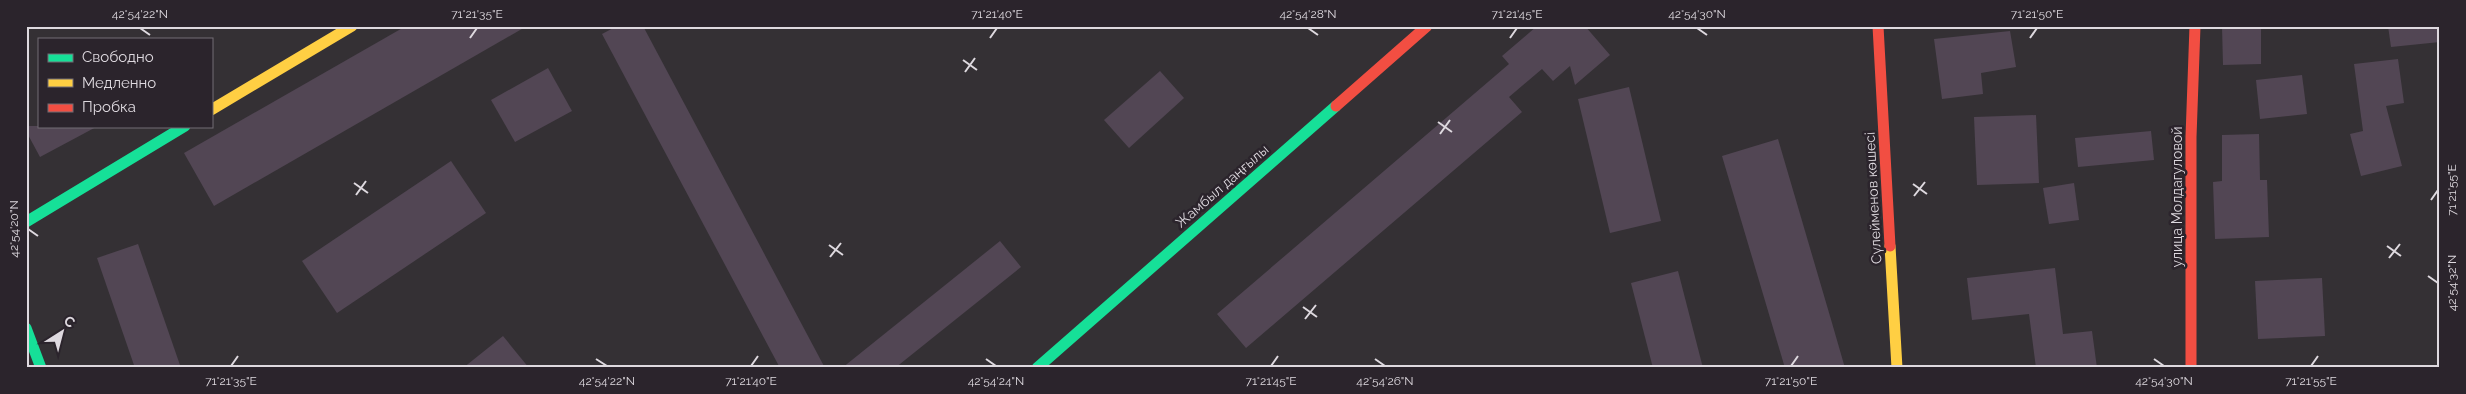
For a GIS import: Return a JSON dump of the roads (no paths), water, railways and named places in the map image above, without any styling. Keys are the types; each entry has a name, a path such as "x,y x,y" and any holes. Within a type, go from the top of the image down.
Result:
{"main road":[{"path":"212,109 352,26"},
{"name":"Жамбыл даңғылы","path":"1037,368 1426,26"},
{"name":"Сүлейменов көшесі","path":"1878,26 1897,368"},
{"name":"улица Молдагуловой","path":"2191,368 2191,137 2195,26"},
{"path":"26,222 182,128"},
{"path":"26,328 40,368"}]}
